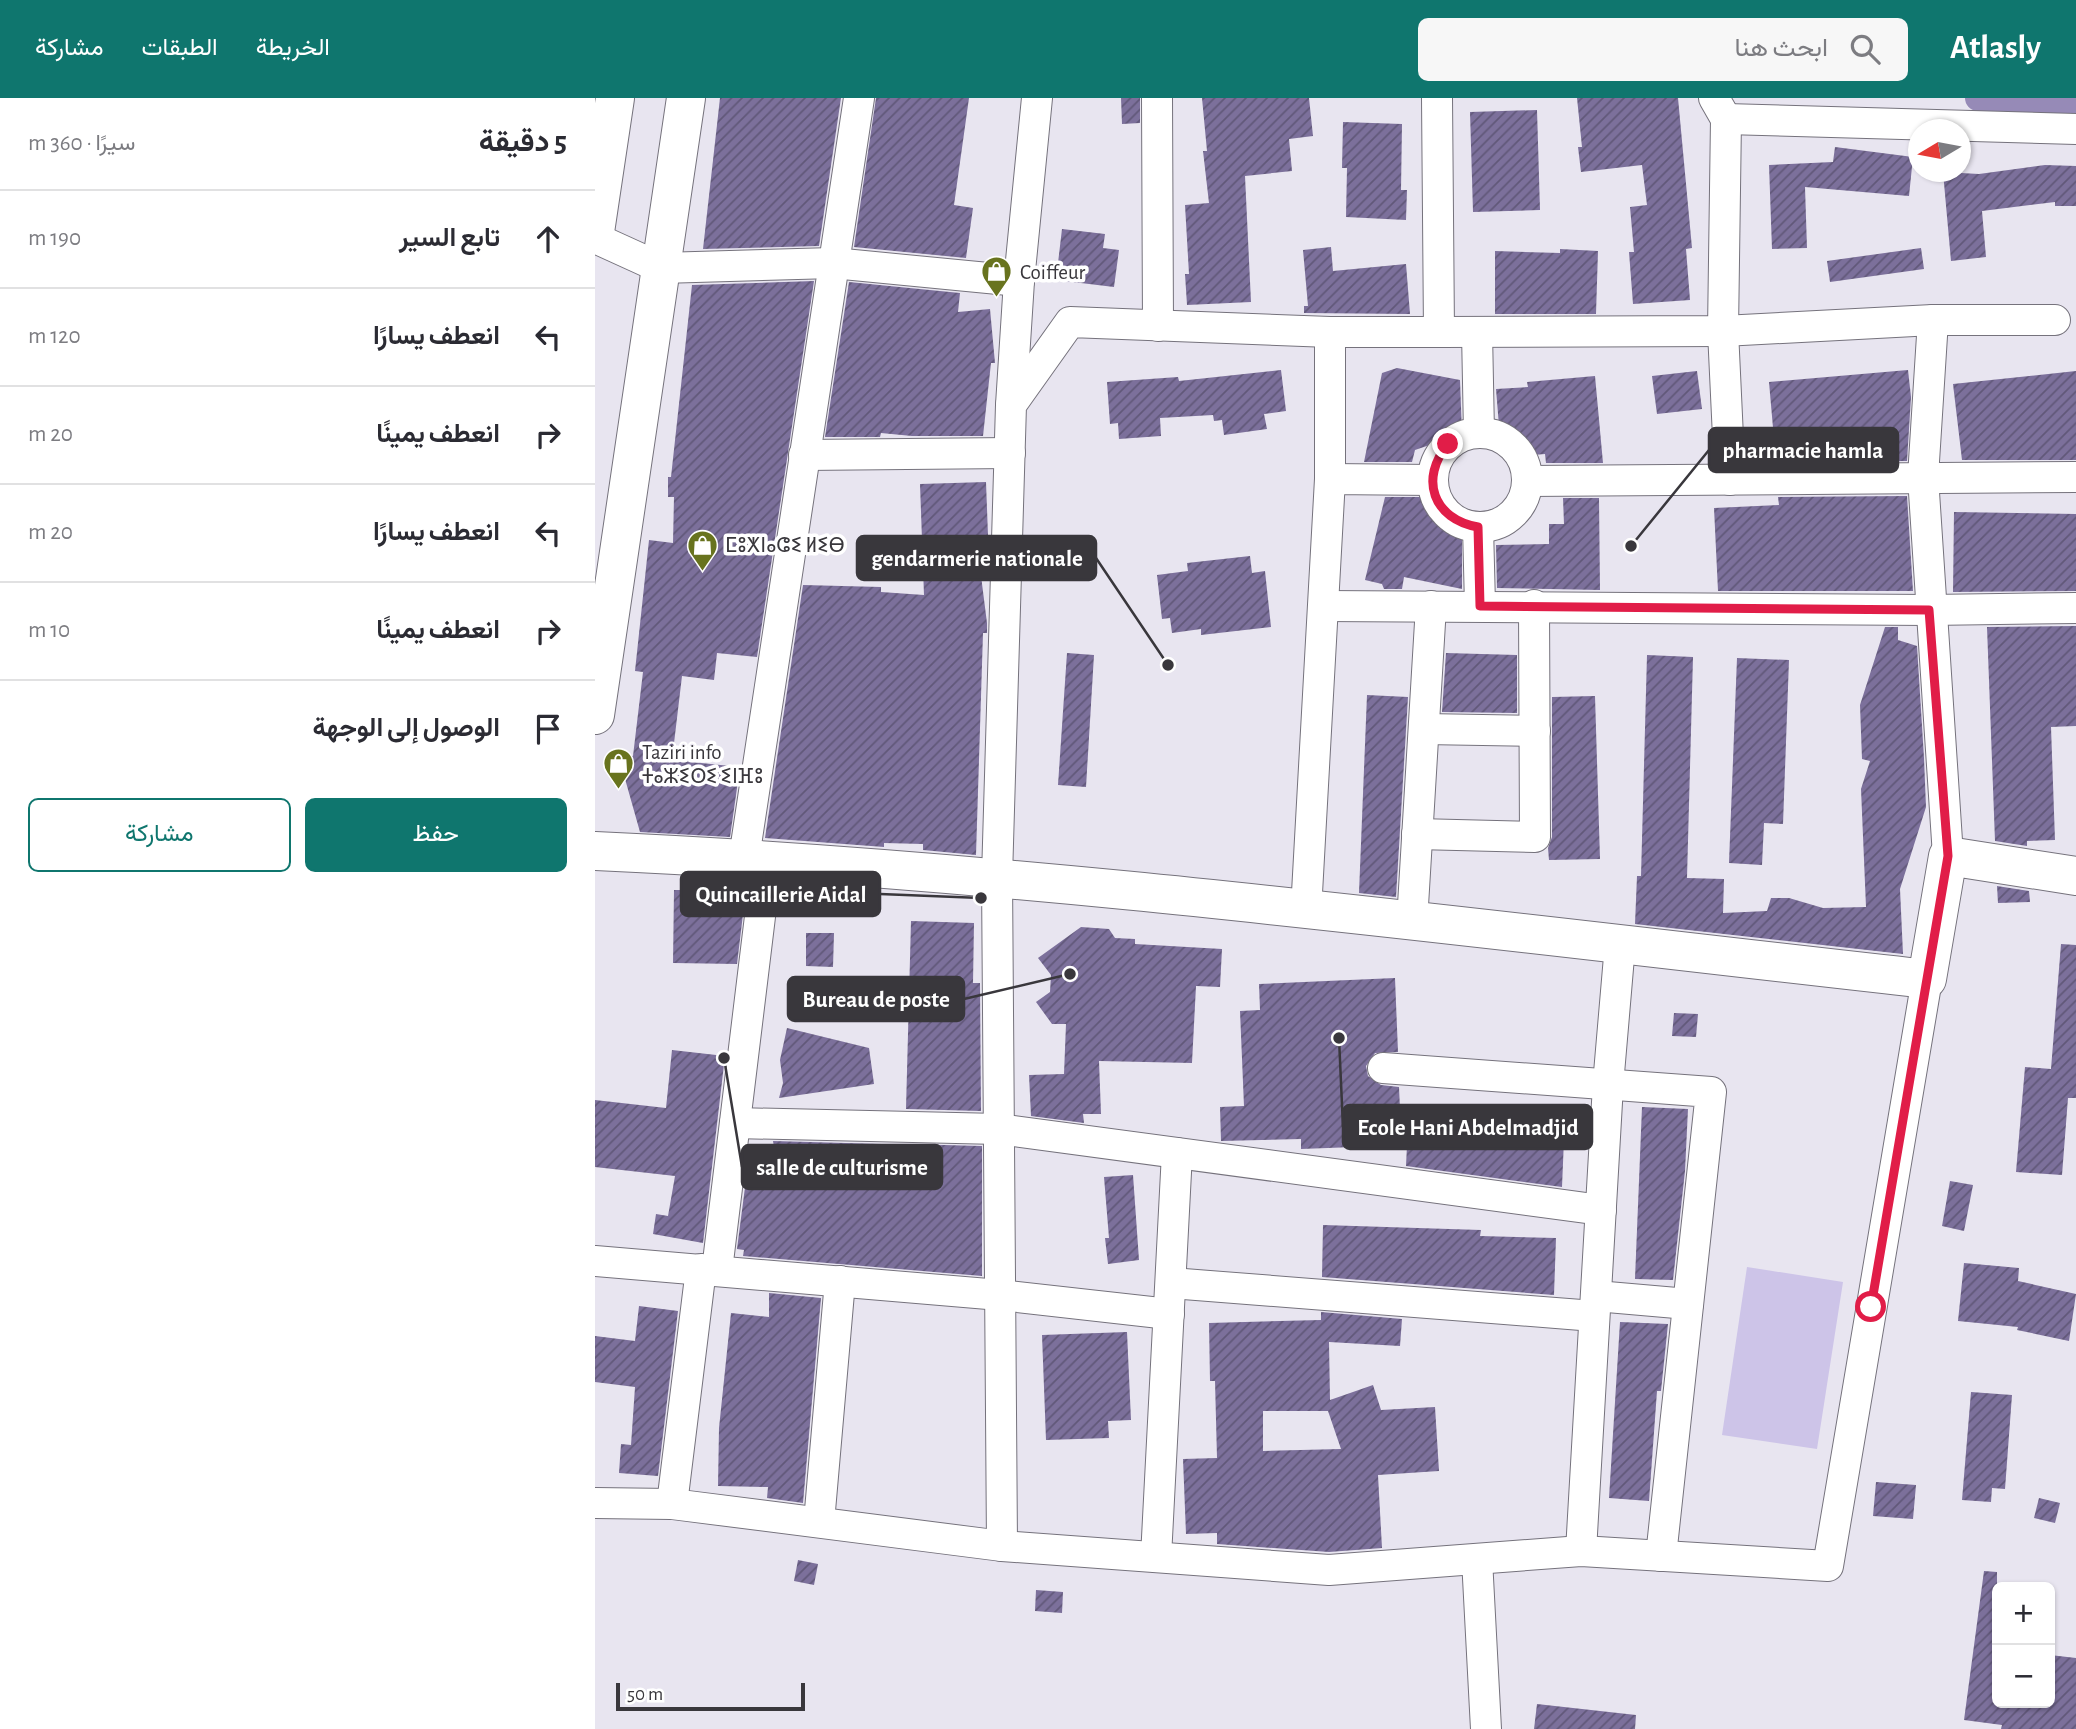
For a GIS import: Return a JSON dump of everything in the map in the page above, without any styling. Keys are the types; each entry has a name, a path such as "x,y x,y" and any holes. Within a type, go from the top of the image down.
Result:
{"street":[{"path":"595,232 615,98"},
{"path":"595,715 606,547 661,268 686,98"},
{"path":"672,1504 735,1123 756,859 804,455 859,98"},
{"path":"1002,1546 997,877 1011,405 1019,281 1037,98"},
{"path":"1157,98 1158,326"},
{"path":"1437,98 1439,332"},
{"path":"1730,480 1723,331 1720,108 2076,130"},
{"path":"595,238 661,268 833,262 1019,281"},
{"path":"1011,405 1070,322 1330,332 1476,332 1723,331 1933,320 2055,320"},
{"path":"595,1503 672,1504 1002,1546 1329,1570 1580,1551 1828,1566 1948,856 1929,610 1923,477 1933,320"},
{"path":"1306,911 1330,479 1330,332"},
{"path":"1476,332 1479,432"},
{"path":"1479,432 1500,436 1511,444 1520,455 1527,481 1520,505 1512,514 1491,526 1478,527 1453,519 1443,509 1435,496 1433,480 1434,468 1448,444 1460,436 1479,432"},
{"path":"804,455 1010,453"},
{"path":"1527,481 2076,477"},
{"path":"1330,479 1433,480"},
{"path":"1478,527 1480,606"},
{"path":"1324,606 1534,605 1929,610 2076,608"},
{"path":"1417,834 1535,837 1534,605"},
{"path":"1412,922 1431,606"},
{"path":"1424,729 1535,731"},
{"path":"595,852 756,859 997,877 1927,979"},
{"path":"1948,856 2076,876"},
{"path":"1580,1551 1608,1085 1621,946"},
{"path":"1383,1068 1711,1092 1661,1556"},
{"path":"735,1123 999,1129 1601,1210"},
{"path":"1156,1557 1177,1153"},
{"path":"595,1261 1000,1295 1169,1314"},
{"path":"819,1522 840,1281"},
{"path":"1171,1283 1595,1306 1688,1304"},
{"path":"1477,1559 1486,1729"}],"shaded area":[{"path":"1747,1267 1843,1282 1817,1449 1722,1435"}],"building":[{"path":"720,98 841,98 819,246 703,249"},
{"path":"876,98 969,98 954,205 973,208 966,258 854,247"},
{"path":"1121,98 1140,98 1140,123 1122,124"},
{"path":"1202,98 1309,98 1313,136 1289,139 1292,171 1245,176 1251,302 1187,305 1185,274 1189,274 1185,205 1209,203 1203,151 1207,151"},
{"path":"1577,98 1678,98 1692,248 1686,249 1690,300 1633,304 1629,252 1634,252 1630,207 1647,205 1642,165 1581,172 1578,147 1582,147"},
{"path":"1537,110 1540,210 1473,212 1470,112"},
{"path":"1343,122 1402,124 1401,190 1407,190 1406,220 1346,217 1347,168 1342,168"},
{"path":"1835,147 1908,156 1909,196 1805,187 1807,248 1772,249 1769,165 1833,162"},
{"path":"2045,165 2076,166 2076,206 2055,206 2055,202 1982,211 1986,257 1951,261 1944,182 1971,182 1971,174"},
{"path":"1062,229 1105,234 1103,248 1119,250 1114,287 1056,280"},
{"path":"1331,247 1333,271 1406,264 1410,314 1304,313 1304,306 1308,306 1303,250"},
{"path":"1921,248 1924,269 1830,282 1827,261"},
{"path":"1560,249 1598,251 1596,314 1495,314 1495,251 1560,253"},
{"name":"ⵎⵓⵅⵏⴰⵛⵉ ⵍⵉⴱ","path":"814,281 757,657 717,653 714,680 682,676 672,760 740,767 730,837 640,832 618,754 633,756 643,672 635,671 649,540 673,543 674,497 668,497 668,477 671,477 692,285"},
{"path":"849,282 960,293 958,312 990,309 995,363 991,363 983,436 881,433 880,437 825,437"},
{"path":"1397,368 1460,380 1462,434 1415,450 1412,462 1364,462 1382,373"},
{"path":"1281,370 1286,411 1264,414 1267,429 1224,435 1222,420 1214,421 1213,415 1160,418 1161,436 1119,439 1118,423 1110,424 1107,382 1178,377 1179,381"},
{"path":"1908,370 1911,397 1907,461 1776,462 1769,382"},
{"path":"1697,371 1702,409 1657,414 1652,376"},
{"path":"2076,371 2076,460 1962,460 1953,384"},
{"path":"1595,376 1603,463 1546,463 1545,454 1509,457 1507,437 1500,438 1496,389 1528,387 1527,382"},
{"path":"986,482 989,567 980,568 987,633 983,633 976,855 923,850 923,844 884,843 884,847 765,838 803,585 881,587 881,592 924,595 920,484"},
{"path":"1907,496 1913,591 1718,591 1714,508 1779,505 1778,497"},
{"path":"1385,497 1436,497 1443,515 1462,520 1462,589 1404,577 1402,589 1384,589 1382,584 1365,580"},
{"path":"1563,498 1599,498 1600,590 1497,588 1496,545 1549,544 1549,524 1564,524"},
{"path":"1954,512 2076,514 2076,591 1953,592"},
{"path":"1250,556 1252,573 1265,571 1271,627 1201,635 1201,629 1172,633 1170,618 1162,619 1157,575 1188,571 1187,563"},
{"path":"2076,626 2076,726 2051,727 2055,840 2027,841 2027,846 1995,841 1987,627"},
{"path":"1885,627 1898,627 1898,640 1917,646 1924,758 1926,807 1900,889 1903,954 1635,924 1637,876 1641,876 1647,655 1693,657 1687,878 1724,879 1723,913 1767,911 1771,898 1789,898 1823,908 1866,907 1861,789 1870,761 1862,759 1860,705"},
{"path":"1067,653 1094,655 1086,787 1058,785"},
{"path":"1446,653 1517,655 1517,713 1442,712"},
{"path":"1737,658 1789,660 1783,824 1764,823 1762,865 1729,863"},
{"path":"1367,695 1408,697 1396,897 1359,893"},
{"path":"1595,696 1600,859 1549,860 1548,848 1552,837 1552,697"},
{"path":"684,878 747,881 737,964 673,963 674,890 682,890"},
{"path":"1997,886 2029,891 2030,902 1998,903"},
{"path":"911,921 974,923 973,983 980,983 981,1111 906,1109"},
{"path":"1081,927 1109,929 1115,938 1135,939 1135,944 1222,949 1220,987 1196,986 1192,1063 1099,1061 1101,1114 1083,1114 1084,1123 1031,1116 1029,1075 1064,1074 1066,1024 1052,1024 1036,1002 1050,992 1051,975 1038,958"},
{"path":"806,933 834,933 833,967 806,966"},
{"path":"2061,944 2076,945 2076,1098 2068,1098 2062,1175 2016,1172 2025,1067 2051,1069"},
{"path":"1395,978 1398,1052 1375,1053 1366,1066 1368,1076 1381,1085 1399,1087 1400,1109 1565,1115 1562,1187 1406,1166 1407,1145 1301,1149 1301,1139 1221,1141 1220,1107 1244,1106 1240,1011 1260,1010 1259,984"},
{"path":"1674,1013 1698,1014 1696,1037 1672,1036"},
{"path":"787,1028 869,1048 874,1084 779,1098 783,1083 780,1060"},
{"path":"672,1050 725,1056 703,1243 653,1234 656,1214 668,1216 675,1176 595,1167 595,1100 666,1108"},
{"path":"1642,1107 1688,1109 1685,1171 1673,1280 1635,1279"},
{"path":"773,1141 882,1144 887,1183 904,1182 905,1144 982,1146 982,1276 743,1256 744,1250 737,1249 748,1164 777,1165"},
{"path":"1133,1175 1139,1260 1108,1264 1105,1238 1109,1238 1104,1177"},
{"path":"1950,1181 1973,1185 1964,1231 1942,1226"},
{"path":"1323,1225 1481,1230 1480,1236 1556,1238 1554,1295 1322,1277"},
{"path":"1964,1263 2019,1268 2018,1281 2076,1294 2069,1341 2017,1330 2018,1327 1958,1321"},
{"path":"769,1293 821,1298 803,1503 767,1498 768,1487 718,1486 719,1428 731,1313 769,1317"},
{"path":"639,1306 678,1311 658,1476 619,1473 621,1444 631,1445 635,1387 595,1382 595,1336 635,1341"},
{"path":"1321,1312 1402,1319 1400,1346 1329,1342 1330,1400 1373,1385 1381,1410 1435,1407 1439,1471 1378,1475 1382,1548 1329,1552 1217,1544 1217,1533 1186,1534 1183,1459 1217,1458 1215,1381 1210,1381 1209,1323 1321,1320","holes":["1263,1411 1328,1411 1341,1449 1263,1451"]},
{"path":"1620,1322 1668,1324 1661,1391 1657,1391 1649,1501 1609,1498"},
{"path":"1127,1332 1131,1420 1108,1421 1109,1438 1046,1440 1042,1335"},
{"path":"1971,1392 2012,1395 2005,1489 1992,1488 1991,1502 1962,1500"},
{"path":"1876,1482 1916,1485 1913,1519 1873,1516"},
{"path":"2039,1498 2060,1503 2055,1523 2034,1518"},
{"path":"798,1560 818,1564 814,1585 794,1581"},
{"path":"1984,1571 1997,1572 1997,1582 1992,1582 1992,1708 2055,1708 2055,1656 2076,1658 2076,1729 2001,1729 2002,1725 1964,1720"},
{"path":"1036,1590 1063,1592 1062,1613 1035,1611"},
{"path":"1537,1704 1636,1715 1635,1729 1534,1729"}],"waterway":[{"path":"1978,98 2076,103"}],"place":[{"name":"Coiffeur","path":"997,299"},
{"name":"pharmacie hamla","path":"1631,546"},
{"name":"ⵎⵓⵅⵏⴰⵛⵉ ⵍⵉⴱ","path":"702,572"},
{"name":"gendarmerie nationale","path":"1168,665"},
{"name":"Taziri info ⵜⴰⵣⵉⵔⵉ ⵉⵏⴼⵓ","path":"619,791"},
{"name":"Quincaillerie Aidal","path":"981,898"},
{"name":"Bureau de poste","path":"1070,974"},
{"name":"Ecole Hani Abdelmadjid","path":"1339,1038"},
{"name":"salle de culturisme","path":"724,1058"}],"route":[{"path":"1448,444 1434,468 1435,496 1453,519 1478,527 1480,606 1929,610 1948,856 1871,1307"}]}
